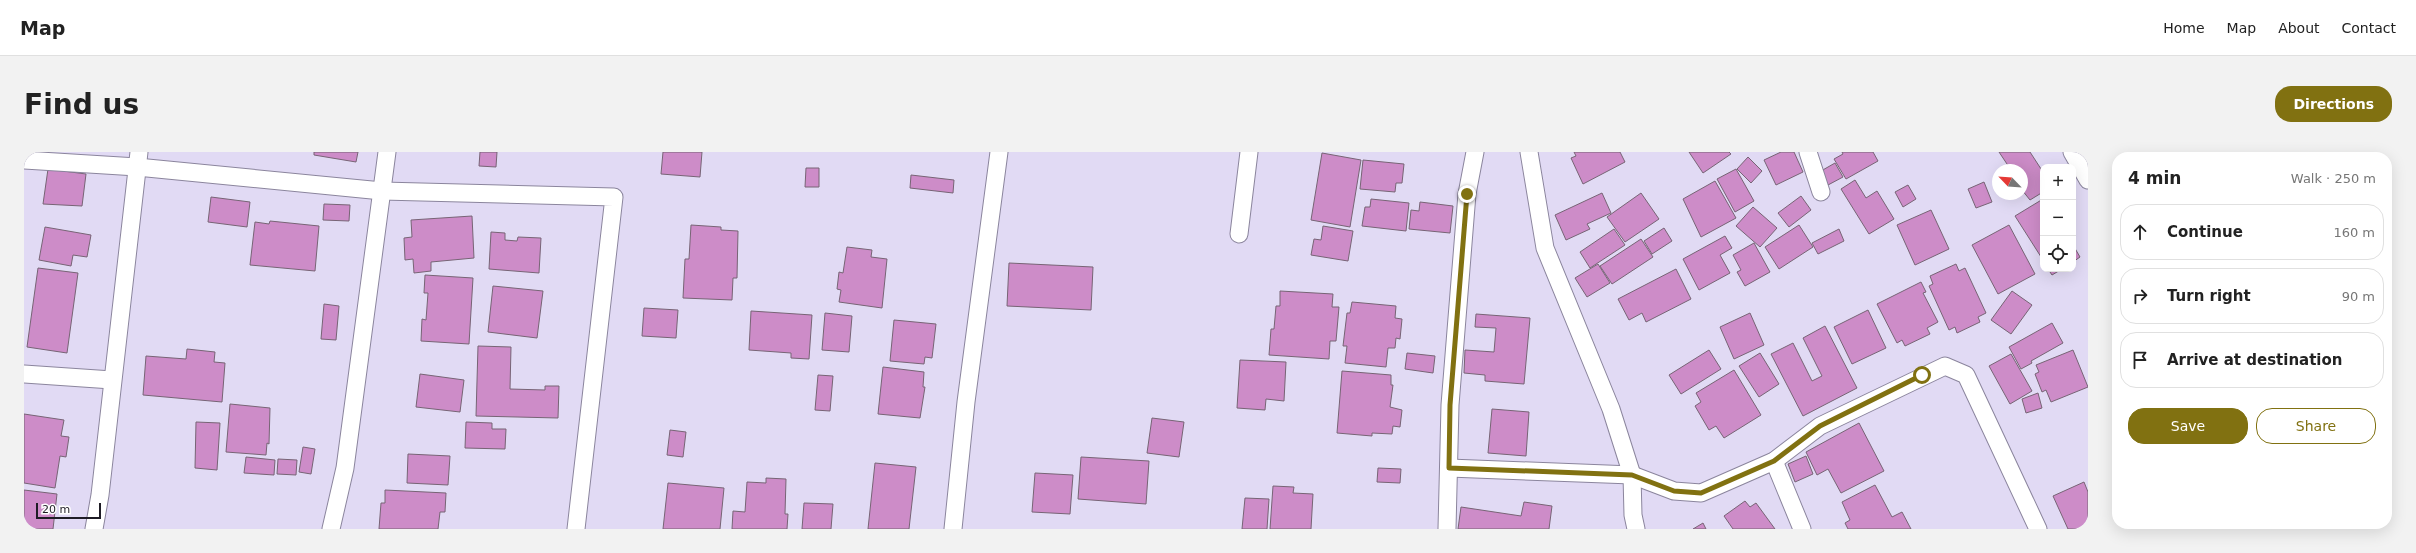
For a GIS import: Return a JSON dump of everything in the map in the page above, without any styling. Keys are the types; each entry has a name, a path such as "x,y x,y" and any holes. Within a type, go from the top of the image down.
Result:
{"street":[{"path":"331,529 345,468 387,152"},
{"path":"953,529 966,402 999,152"},
{"path":"1239,234 1248,152"},
{"path":"1447,529 1450,405 1467,194 1476,152"},
{"path":"1529,152 1545,248 1611,409 1632,475 1633,515 1636,529"},
{"path":"1808,152 1822,192"},
{"path":"2072,152 2088,180"},
{"path":"24,160 138,160 382,191 614,197 576,529"},
{"path":"94,529 100,495 138,160"},
{"path":"1449,468 1632,475 1674,491 1701,493 1774,461 1820,426 1945,366 1966,374 2038,529"},
{"path":"24,374 112,380"},
{"path":"1774,461 1802,529"}],"building":[{"path":"314,152 358,152 356,162 314,155"},
{"path":"480,152 497,152 496,167 479,166"},
{"path":"663,152 702,152 700,177 661,174"},
{"path":"1574,152 1620,152 1625,162 1583,184 1571,158 1576,156"},
{"path":"1689,152 1729,152 1731,154 1703,173"},
{"path":"1781,152 1794,152 1803,172 1776,185 1764,160"},
{"path":"1842,152 1873,152 1878,161 1846,179 1834,159 1843,154"},
{"path":"1999,152 2030,152 2040,167 2040,194 2030,200 2028,198 2028,164 2007,164"},
{"path":"1322,153 1361,160 1350,227 1311,220"},
{"path":"1748,157 1762,171 1751,183 1737,169"},
{"path":"1363,160 1404,164 1402,183 1396,183 1395,192 1360,189"},
{"path":"1835,163 1843,177 1828,185 1821,171"},
{"path":"806,168 819,168 819,187 805,187"},
{"path":"48,169 86,174 82,206 43,204"},
{"path":"1736,169 1754,201 1735,212 1717,179"},
{"path":"911,175 954,180 953,193 910,188"},
{"path":"1855,180 1866,198 1877,191 1894,219 1869,234 1841,189"},
{"path":"1715,181 1736,218 1701,237 1683,199"},
{"path":"1984,182 1992,202 1976,208 1968,189"},
{"path":"1908,185 1916,199 1903,207 1895,192"},
{"path":"1602,193 1611,213 1587,224 1590,229 1566,240 1555,215"},
{"path":"1641,193 1659,219 1625,242 1607,217"},
{"path":"1801,196 1811,210 1789,227 1778,213"},
{"path":"211,197 250,202 247,227 208,222"},
{"path":"1371,199 1409,203 1406,231 1362,226 1365,207 1370,207"},
{"path":"2040,201 2040,255 2015,216"},
{"path":"1420,202 1453,206 1450,233 1409,229 1411,210 1419,211"},
{"path":"324,204 350,205 349,221 323,220"},
{"path":"1753,207 1777,228 1760,247 1736,226"},
{"path":"1931,210 1949,249 1915,265 1897,225"},
{"path":"472,216 474,258 431,262 431,271 414,273 413,259 405,260 404,238 412,237 411,220"},
{"path":"270,221 319,226 315,271 250,265 255,222 269,224"},
{"path":"691,225 721,227 721,230 738,231 737,278 733,278 732,300 683,298 685,259 689,259"},
{"path":"1799,225 1813,247 1779,269 1765,247"},
{"path":"2009,225 2035,274 1998,294 1972,245"},
{"path":"1323,226 1353,231 1348,261 1311,255 1314,239 1321,240"},
{"path":"45,227 91,235 87,257 73,255 71,266 39,260"},
{"path":"1664,228 1672,241 1652,254 1644,241"},
{"path":"1614,229 1625,245 1590,268 1580,252"},
{"path":"1839,229 1844,241 1818,254 1812,243"},
{"path":"491,232 505,233 505,240 517,241 518,237 541,238 539,273 489,269"},
{"path":"1725,236 1732,248 1720,255 1730,273 1699,290 1683,259"},
{"path":"1641,239 1653,257 1612,284 1600,266"},
{"path":"1754,243 1770,272 1745,286 1737,272 1741,270 1733,255"},
{"path":"847,247 872,250 871,257 887,259 882,308 839,302 841,290 837,289 839,272 843,273"},
{"path":"2076,250 2080,257 2076,260"},
{"path":"1009,263 1093,267 1091,310 1007,306"},
{"path":"1598,264 1610,283 1587,297 1575,278"},
{"path":"1956,264 1959,271 1965,268 1986,313 1978,317 1980,322 1957,333 1955,327 1949,330 1929,286 1933,284 1930,276"},
{"path":"38,268 78,273 67,353 27,347"},
{"path":"1676,269 1691,299 1646,322 1642,313 1629,320 1618,299"},
{"path":"2050,272 2057,272 2052,275"},
{"path":"425,275 473,278 469,344 421,341 422,319 426,320 428,293 424,293"},
{"path":"1921,282 1926,292 1923,293 1938,322 1927,328 1930,334 1905,346 1902,340 1897,343 1877,304"},
{"path":"493,286 543,291 537,338 488,332"},
{"path":"1280,291 1333,294 1332,307 1339,307 1336,341 1330,341 1329,359 1269,355 1271,329 1274,329 1276,306 1280,306"},
{"path":"2012,291 2032,305 2011,334 1991,320"},
{"path":"1352,302 1396,306 1395,318 1402,319 1400,339 1396,338 1395,348 1388,348 1386,367 1345,363 1347,346 1343,346 1347,313 1350,313"},
{"path":"324,304 339,306 336,340 321,339"},
{"path":"644,308 678,310 676,338 642,336"},
{"path":"1868,310 1886,348 1852,364 1834,327"},
{"path":"751,311 812,315 809,359 791,358 791,353 749,350"},
{"path":"825,313 852,316 849,352 822,350"},
{"path":"1750,313 1764,345 1734,359 1720,327"},
{"path":"1476,314 1530,318 1524,384 1485,381 1485,375 1464,373 1465,350 1494,352 1496,328 1475,327"},
{"path":"894,320 936,324 932,358 925,357 924,364 890,361"},
{"path":"2052,323 2063,343 2031,361 2032,363 2021,369 2009,347"},
{"path":"1825,326 1857,388 1803,416 1771,354 1793,343 1812,381 1822,376 1803,338"},
{"path":"478,346 511,347 510,389 545,390 545,386 559,386 558,418 476,416"},
{"path":"187,349 215,352 214,362 225,363 222,402 143,395 146,356 186,359"},
{"path":"1709,350 1721,369 1681,394 1669,375"},
{"path":"2073,350 2088,387 2051,402 2046,390 2042,392 2035,374 2039,372 2036,365"},
{"path":"1407,353 1435,356 1433,373 1405,369"},
{"path":"1760,353 1779,384 1759,397 1739,366"},
{"path":"2011,354 2032,391 2010,404 1989,366"},
{"path":"1240,360 1286,362 1284,401 1266,399 1265,410 1237,408"},
{"path":"883,367 924,372 923,387 925,387 920,418 878,414"},
{"path":"1734,370 1761,415 1724,438 1716,426 1709,430 1695,406 1701,402 1696,393"},
{"path":"1342,371 1391,375 1391,385 1393,385 1390,407 1402,410 1400,427 1393,426 1392,434 1372,433 1372,436 1337,433"},
{"path":"420,374 464,380 460,412 416,407"},
{"path":"818,375 833,376 830,411 815,410"},
{"path":"2038,393 2042,408 2026,413 2022,399"},
{"path":"230,404 270,408 269,444 267,443 266,455 226,452"},
{"path":"1492,409 1529,412 1526,456 1488,453"},
{"path":"24,414 64,420 61,436 69,437 66,457 60,456 55,488 24,483"},
{"path":"1152,418 1184,422 1179,457 1147,453"},
{"path":"196,422 220,423 217,470 195,468"},
{"path":"466,422 492,423 492,429 506,429 505,449 465,448"},
{"path":"1859,423 1884,471 1841,493 1828,469 1817,475 1806,452"},
{"path":"670,430 686,432 683,457 667,455"},
{"path":"303,447 315,449 311,474 299,472"},
{"path":"408,454 450,456 448,485 407,483"},
{"path":"1806,456 1813,474 1795,482 1788,464"},
{"path":"246,457 275,460 274,475 244,473"},
{"path":"1081,457 1149,461 1146,504 1078,499"},
{"path":"278,459 297,460 296,475 277,474"},
{"path":"875,463 916,467 909,529 868,529"},
{"path":"1378,468 1401,469 1400,483 1377,482"},
{"path":"1035,473 1073,475 1070,514 1032,512"},
{"path":"766,478 786,479 785,514 788,514 787,529 732,529 733,511 745,512 747,482 766,483"},
{"path":"2084,482 2088,492 2088,529 2068,529 2053,496"},
{"path":"668,483 724,488 720,529 663,529"},
{"path":"1875,485 1892,517 1902,512 1911,529 1848,529 1845,523 1850,520 1842,502"},
{"path":"1273,486 1294,487 1293,493 1313,494 1311,529 1270,529"},
{"path":"24,490 57,494 53,529 24,529"},
{"path":"385,490 446,493 445,512 440,512 438,529 379,529 381,503 385,503"},
{"path":"1245,498 1269,499 1267,529 1242,529"},
{"path":"1745,501 1750,507 1756,503 1775,529 1733,529 1724,516"},
{"path":"1524,502 1552,506 1549,529 1458,529 1461,507 1521,516"},
{"path":"804,503 833,504 831,529 802,529"},
{"path":"1703,523 1706,529 1693,529"}],"route":[{"path":"1467,194 1450,405 1449,468 1632,475 1674,491 1701,493 1774,461 1820,426 1922,375"}]}
